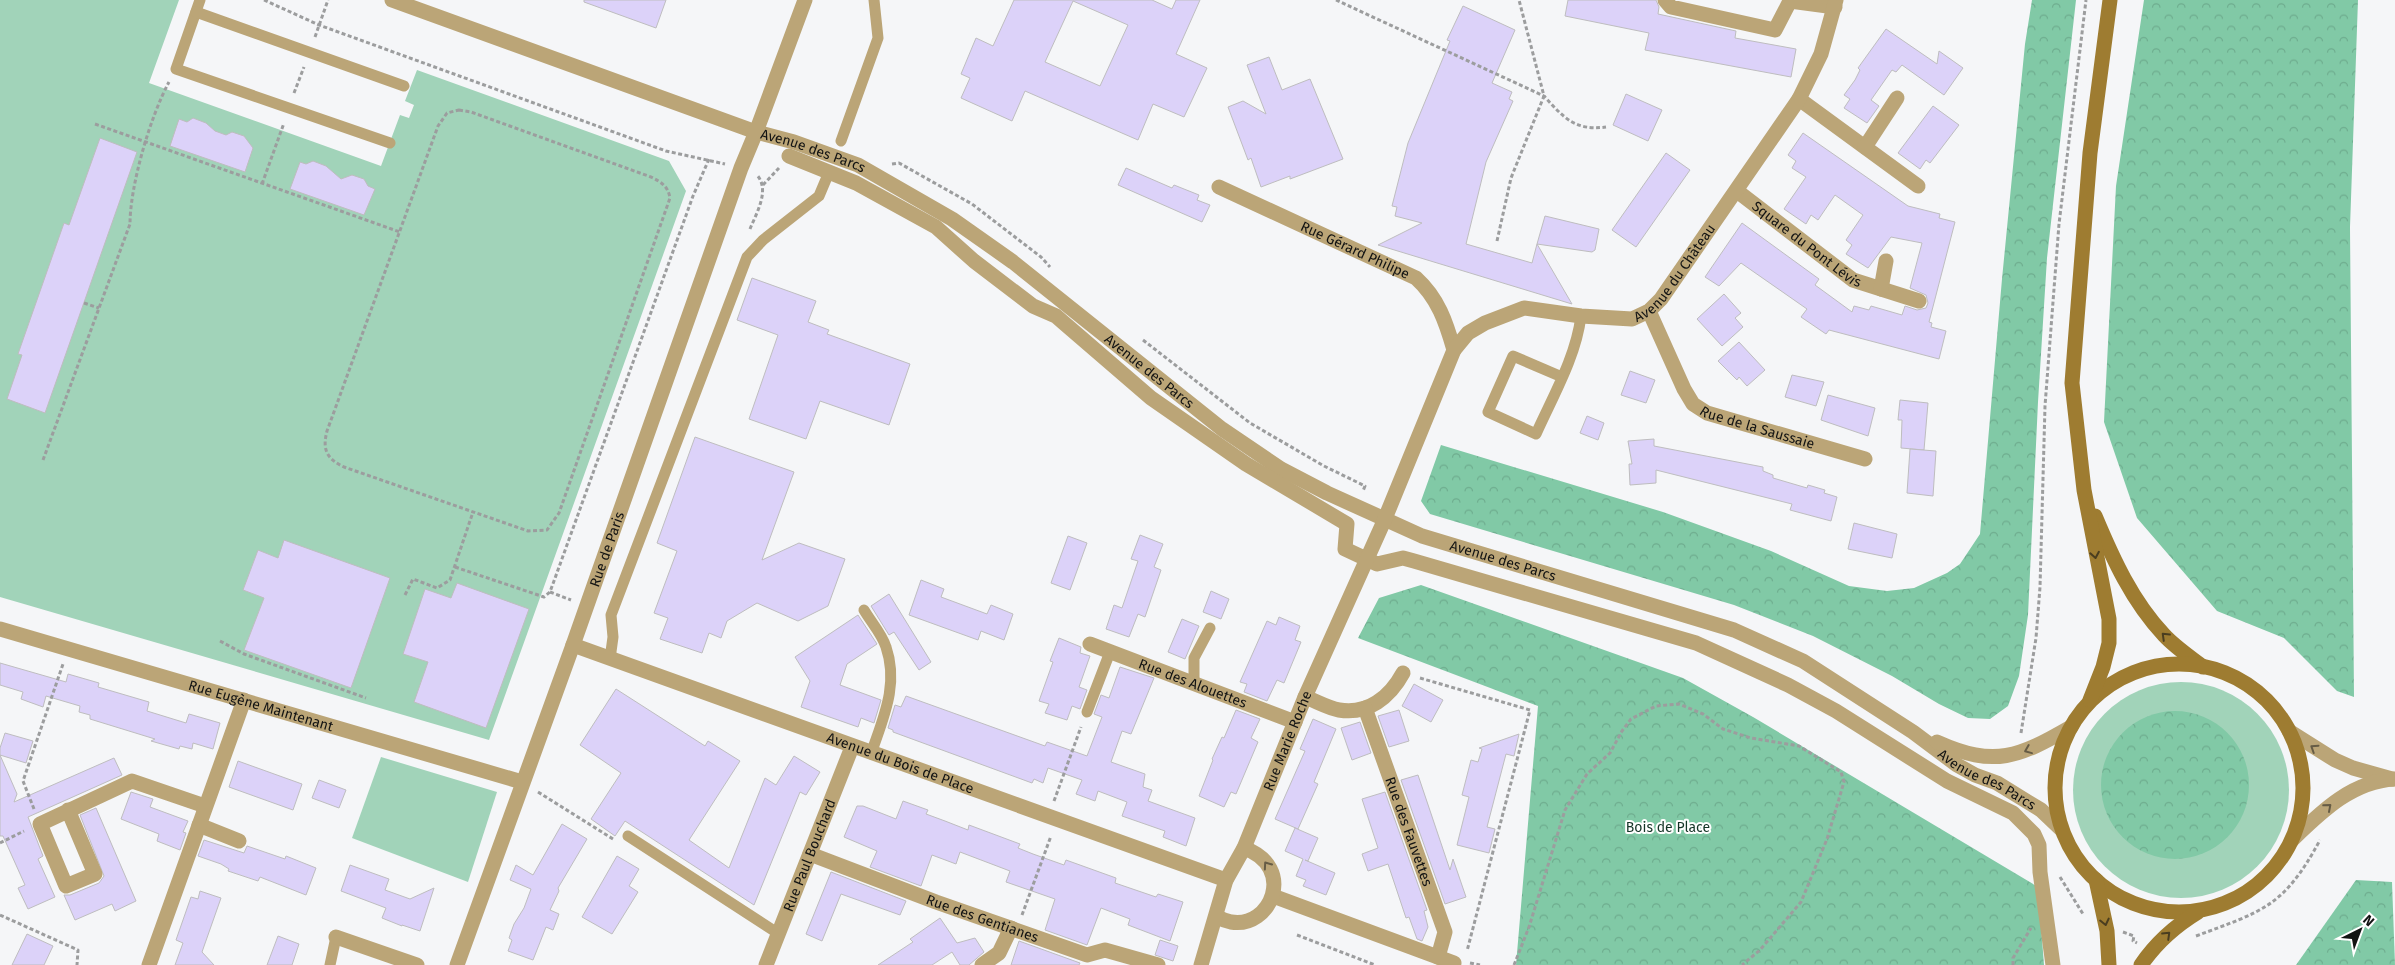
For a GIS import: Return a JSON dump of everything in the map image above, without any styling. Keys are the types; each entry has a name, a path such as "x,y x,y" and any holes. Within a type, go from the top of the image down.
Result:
{"main road":[{"path":"2088,703 2113,683 2136,672 2159,666 2183,664 2203,667 2226,674 2258,693 2271,706 2289,731 2297,752 2303,783 2300,814 2292,840 2284,854 2261,881 2232,901 2199,911 2155,910 2117,896 2096,880 2080,863 2061,829 2055,793 2056,775 2063,744 2071,727 2088,703 2103,667 2109,643 2109,620 2084,490 2072,383 2090,153 2110,0"},
{"path":"2084,490 2114,562 2138,602 2166,637 2203,667"},
{"path":"2096,880 2107,931 2109,965"},
{"path":"2141,965 2151,950 2178,925 2199,911"}],"street":[{"name":"Avenue des Parcs","path":"392,0 756,132 794,142 858,165 952,219 1013,262 1222,429 1281,469 1384,521 1432,539 1734,630 1803,661 1913,732 1957,765 1975,775 1997,783 2040,810 2061,829"},
{"name":"Rue de Paris","path":"457,965 573,645 738,178 805,0"},
{"path":"1665,0 1671,7 1775,30 1790,0 1835,4"},
{"name":"Avenue du Château","path":"1384,521 1454,350 1468,333 1484,323 1524,308 1581,316 1632,319 1649,312 1661,299 1737,191 1799,98 1821,54 1835,4"},
{"path":"1799,98 1918,186"},
{"path":"1865,147 1897,98"},
{"path":"789,156 856,183 936,227 974,260 1033,306 1056,316 1064,322 1150,398 1246,464 1348,524 1345,550 1377,564 1403,558 1414,560 1527,595 1588,610 1696,643 1788,685 1836,710 1947,782 2013,813 2034,834 2039,845 2040,872 2053,965"},
{"name":"Rue Gérard Philipe","path":"1219,187 1416,278 1430,292 1445,318 1454,350"},
{"name":"Square du Pont Lévis","path":"1737,191 1853,280 1919,302"},
{"name":"Square du Pont Lévis","path":"1881,289 1886,262"},
{"name":"Rue de la Saussaie","path":"1649,312 1684,389 1694,404 1707,414 1865,458"},
{"name":"Rue Marie Roche","path":"1201,965 1217,917 1226,880 1244,848 1294,722 1384,521"},
{"name":"Rue Eugène Maintenant","path":"0,629 522,782"},
{"name":"Rue des Alouettes","path":"1090,644 1194,682 1294,722"},
{"name":"Avenue du Bois de Place","path":"573,645 871,754 1226,880"},
{"path":"1305,697 1336,709 1365,708 1388,696 1403,673"},
{"path":"149,965 244,700"},
{"name":"Rue des Fauvettes","path":"1365,708 1445,932 1438,957"},
{"name":"Avenue des Parcs","path":"1913,732 1963,754 1997,757 2023,752 2071,727"},
{"path":"2289,731 2335,760 2353,768 2393,779"},
{"name":"Rue Paul Bouchard","path":"766,965 852,747"},
{"path":"2292,840 2338,799 2358,788 2393,779"},
{"path":"68,810 95,874 66,886 40,824 68,810 132,781 205,806"},
{"path":"199,825 240,841"},
{"path":"1217,917 1232,922 1252,919 1268,905 1273,896 1274,880 1267,863 1253,851 1244,848"},
{"name":"Rue des Gentianes","path":"810,854 1087,955 1104,950 1158,965"},
{"path":"1273,896 1438,957 1460,959"},
{"path":"982,965 999,953 1011,928"},
{"path":"336,937 416,965"}],"lane":[{"path":"200,0 176,68 390,143"},
{"path":"841,141 878,38 874,0"},
{"path":"196,12 404,86"},
{"path":"610,659 613,637 611,614 747,257 763,240 819,196 827,177"},
{"path":"1562,377 1513,356 1488,412 1536,434 1562,377 1578,333 1581,316"},
{"path":"864,610 886,646 892,673 890,699 871,754"},
{"path":"1194,682 1194,658 1210,628"},
{"path":"1087,712 1110,652"},
{"path":"628,836 779,934"},
{"path":"330,965 336,937"}],"path":[{"path":"264,0 319,25 666,151 709,159 693,196 550,592 544,597 455,567"},
{"path":"1336,0 1544,96 1562,115 1574,124 1592,129 1606,127"},
{"path":"1497,240 1511,178 1544,96 1519,0"},
{"path":"2023,752 2021,739 2036,638 2040,587 2045,406 2059,224 2086,0"},
{"path":"43,460 130,224 130,209 146,141 165,89 176,68"},
{"path":"459,110 471,112 651,177 661,182 668,190 670,198 553,524 547,530 528,531 473,512 333,462 325,453 324,442 438,126 447,113 459,110"},
{"path":"96,124 400,232"},
{"path":"84,303 99,308"},
{"path":"404,595 413,580 437,588 450,580 473,512"},
{"path":"220,641 244,654 366,698"},
{"path":"0,843 40,824 23,781 68,649"},
{"path":"1403,673 1530,710 1460,959"},
{"path":"1514,965 1529,927 1566,810 1587,774 1610,753 1631,719 1656,706 1679,704 1703,714 1723,729 1751,738 1799,746 1840,772 1844,782 1827,839 1801,902 1760,950 1742,965"},
{"path":"522,782 621,844 628,836"},
{"path":"2190,940 2253,915 2274,902 2300,876 2324,833"},
{"path":"2058,874 2086,917"},
{"path":"2013,965 2013,958 2024,936 2046,912"},
{"path":"0,915 78,950 77,965"},
{"path":"2121,932 2134,936 2133,941 2142,946"},
{"path":"1297,935 1376,965"}],"green space":[{"path":"0,0 179,0 149,83 381,166 400,115 409,118 414,105 405,101 417,70 669,161 686,191 489,740 0,597"},
{"path":"2032,0 2076,0 2047,258 2028,615 2019,676 2008,706 1990,719 1968,718 1939,704 1892,676 1813,636 1734,605 1430,514 1421,501 1441,445 1663,512 1771,551 1849,586 1887,591 1914,588 1947,573 1960,564 1980,534 2002,279 2025,44"},
{"path":"2144,0 2358,0 2350,227 2354,697 2337,691 2284,638 2217,611 2137,518 2104,422 2116,186"},
{"name":"Bois de Place","path":"1421,585 1683,678 1753,717 2038,887 2044,965 1516,965 1538,706 1358,638 1379,598"},
{"path":"2192,682 2222,690 2232,695 2250,706 2265,721 2281,749 2289,779 2289,801 2281,831 2265,859 2250,874 2222,890 2202,896 2170,898 2140,890 2130,885 2112,874 2097,859 2081,831 2075,811 2073,779 2081,749 2086,739 2097,721 2112,706 2140,690 2160,684"},
{"path":"2175,711 2203,717 2227,733 2243,757 2249,785 2243,813 2227,837 2203,853 2175,859 2147,853 2123,837 2107,813 2101,785 2107,757 2123,733 2147,717"},
{"path":"381,757 497,792 468,882 352,838"},
{"path":"2356,880 2392,882 2395,965 2296,965"}],"building":[{"path":"584,0 666,0 656,28 584,2"},
{"path":"1014,0 1152,0 1172,9 1176,0 1200,0 1176,54 1207,68 1184,117 1153,104 1138,140 1025,91 1012,121 961,98 970,78 961,74 976,38 993,46","holes":["1073,1 1128,25 1100,86 1045,62"]},
{"path":"1568,0 1656,0 1659,7 1658,14 1736,31 1735,38 1796,49 1791,77 1645,50 1649,33 1565,16"},
{"path":"1463,6 1515,30 1492,83 1512,92 1509,99 1513,101 1486,162 1466,244 1532,263 1537,244 1572,304 1378,245 1422,223 1395,216 1397,207 1392,206 1408,143 1450,41 1447,40"},
{"path":"1886,29 1937,64 1939,51 1963,68 1944,95 1902,65 1896,72 1892,70 1871,100 1879,106 1867,123 1844,108 1850,99 1844,95 1855,80 1860,70 1858,68"},
{"path":"1269,57 1282,90 1310,79 1343,159 1290,179 1290,176 1261,187 1251,158 1248,160 1228,107 1243,101 1266,114 1247,65"},
{"path":"1626,94 1662,110 1648,141 1613,125"},
{"path":"1933,106 1959,125 1930,163 1926,160 1920,169 1898,153"},
{"path":"193,118 206,123 215,131 226,135 232,132 244,136 253,148 245,172 170,146 179,119 187,122"},
{"path":"1803,133 1908,206 1940,214 1939,218 1955,222 1929,322 1932,323 1931,327 1946,331 1939,359 1829,330 1826,334 1801,317 1807,309 1741,263 1719,286 1705,277 1742,223 1819,279 1815,285 1852,312 1854,306 1869,310 1871,306 1902,315 1905,306 1917,310 1926,308 1928,303 1926,295 1910,288 1922,243 1891,237 1868,268 1846,254 1852,245 1846,240 1863,215 1835,195 1818,220 1811,215 1806,224 1784,209 1806,177 1792,168 1796,161 1788,155"},
{"path":"100,138 137,152 45,413 7,399 22,355 18,354 64,223 69,225"},
{"path":"1666,153 1690,170 1636,247 1612,230"},
{"path":"313,161 326,166 341,179 352,175 364,179 368,186 375,189 364,215 290,189 300,162 306,164"},
{"path":"1126,168 1172,188 1174,185 1199,195 1197,200 1210,205 1202,222 1118,185"},
{"path":"1545,216 1599,229 1595,250 1592,252 1537,244"},
{"path":"752,278 816,301 808,322 829,330 827,334 910,364 889,425 820,401 806,439 749,419 778,335 737,320"},
{"path":"1724,294 1741,313 1735,318 1743,327 1722,346 1697,319"},
{"path":"1739,342 1765,370 1747,386 1739,377 1737,380 1718,361"},
{"path":"1630,371 1655,380 1646,403 1621,395"},
{"path":"1792,375 1824,382 1816,406 1785,397"},
{"path":"1828,395 1875,408 1868,436 1821,420"},
{"path":"1900,400 1928,403 1924,450 1901,448 1902,420 1898,420"},
{"path":"1587,416 1604,423 1598,440 1580,433"},
{"path":"695,437 794,472 762,560 799,543 845,559 828,606 798,621 757,603 727,621 721,638 709,633 702,653 660,639 668,618 654,613 677,551 657,543"},
{"path":"1654,439 1654,446 1763,467 1763,471 1773,475 1773,478 1807,488 1808,485 1825,490 1824,493 1837,497 1831,521 1790,510 1792,504 1656,470 1656,483 1630,485 1629,464 1632,464 1628,441"},
{"path":"1910,449 1936,451 1933,496 1907,493"},
{"path":"1854,523 1897,534 1892,558 1848,549"},
{"path":"1140,535 1163,544 1154,567 1161,570 1145,617 1138,614 1129,637 1106,629 1114,605 1122,608 1138,561 1131,559"},
{"path":"1068,536 1087,543 1070,590 1051,583"},
{"path":"284,540 390,578 351,688 244,650 264,598 243,590 258,550 278,558"},
{"path":"921,580 944,589 941,597 987,614 991,605 1013,614 1004,640 981,631 978,640 909,615"},
{"path":"457,583 529,609 486,728 414,702 428,662 403,654 425,589 451,598"},
{"path":"1211,591 1229,599 1221,619 1203,612"},
{"path":"889,594 931,662 919,670 894,632 889,635 871,606"},
{"path":"858,615 877,644 847,664 840,685 881,700 874,723 861,718 858,727 801,707 810,681 795,657"},
{"path":"1279,617 1300,626 1295,640 1301,642 1284,683 1277,680 1267,701 1244,692 1247,684 1240,682 1267,621 1276,625"},
{"path":"1182,619 1199,626 1185,659 1168,652"},
{"path":"1059,638 1081,647 1080,653 1090,656 1079,687 1087,690 1080,709 1072,706 1067,720 1045,713 1049,704 1039,701 1053,662 1050,661"},
{"path":"0,663 66,682 68,674 99,683 98,687 149,702 147,711 186,723 189,714 220,723 213,749 193,743 192,749 180,746 179,749 151,741 155,739 90,719 90,715 79,712 80,706 46,696 43,707 21,699 23,692 0,685"},
{"path":"1120,667 1154,678 1131,734 1122,731 1111,762 1145,774 1143,787 1152,790 1148,801 1195,818 1186,846 1163,837 1165,831 1122,816 1127,802 1098,791 1095,801 1076,794 1082,780 1048,768 1043,783 1034,779 1032,783 893,732 893,730 888,728 895,705 901,707 906,696 1045,746 1047,742 1087,756 1102,717 1094,714 1101,695 1109,698"},
{"path":"1414,684 1443,700 1431,722 1402,706"},
{"path":"616,689 705,746 708,741 740,761 689,840 729,868 765,778 776,785 794,756 820,772 806,795 800,792 754,905 625,821 615,836 591,819 621,773 580,745"},
{"path":"1236,710 1260,719 1251,738 1258,742 1236,794 1231,792 1224,807 1199,796 1212,759 1222,737 1224,738"},
{"path":"1399,710 1409,741 1389,747 1378,716"},
{"path":"1313,719 1336,729 1314,782 1318,784 1298,829 1275,819 1305,751 1300,749"},
{"path":"1360,722 1371,753 1352,760 1341,728"},
{"path":"5,733 33,741 26,763 0,755 0,748"},
{"path":"1519,734 1514,756 1506,754 1487,827 1495,829 1489,853 1457,845 1469,797 1462,795 1471,760 1478,762 1482,749 1479,748"},
{"path":"0,755 17,794 14,802 114,758 122,775 28,817 43,856 38,859 55,897 28,909 18,888 25,885 3,836 0,836"},
{"path":"238,761 302,784 293,810 229,787"},
{"path":"1418,775 1450,870 1453,859 1466,897 1445,904 1401,780"},
{"path":"319,780 346,790 339,808 312,798"},
{"path":"131,792 153,799 150,807 188,821 183,832 186,833 180,850 157,841 159,834 121,819"},
{"path":"1385,792 1427,910 1424,911 1428,927 1422,941 1417,939 1409,917 1406,918 1388,864 1368,871 1362,854 1378,848 1362,799"},
{"path":"903,801 928,810 926,814 968,830 969,825 1020,844 1018,848 1033,854 1064,865 1066,860 1116,878 1115,883 1156,897 1158,894 1183,902 1170,941 1128,925 1130,919 1101,908 1087,945 1045,930 1055,899 1006,882 1010,871 960,852 956,864 932,855 921,886 870,867 877,851 844,837 857,806 863,806 896,819"},
{"path":"96,808 136,901 115,911 112,904 75,920 64,895 70,895 99,883 104,876 80,815"},
{"path":"562,824 587,839 558,888 559,891 550,910 559,914 553,930 546,927 533,960 508,951 512,940 509,938 514,924 524,908 531,889 510,880 516,865 533,875"},
{"path":"1295,828 1318,838 1308,861 1305,860 1335,873 1326,895 1303,886 1306,880 1296,876 1303,859 1285,851"},
{"path":"204,840 244,853 247,846 285,859 286,856 316,868 306,895 260,877 258,881 228,871 229,869 221,864 198,856"},
{"path":"617,856 639,869 629,886 638,892 612,934 582,917"},
{"path":"350,865 389,879 385,890 410,899 434,888 420,931 382,918 386,908 341,891"},
{"path":"831,872 906,901 900,915 841,894 822,941 806,934"},
{"path":"200,891 221,898 202,952 214,965 175,965 183,943 176,940 191,897 198,899"},
{"path":"940,918 957,943 975,938 984,952 969,965 960,965 952,952 932,965 878,965 913,942 910,939"},
{"path":"27,934 53,946 44,965 12,965"},
{"path":"278,936 299,944 292,965 267,965"},
{"path":"1160,940 1178,946 1173,961 1155,955"},
{"path":"1019,941 1080,963 1079,965 1011,965"}]}
